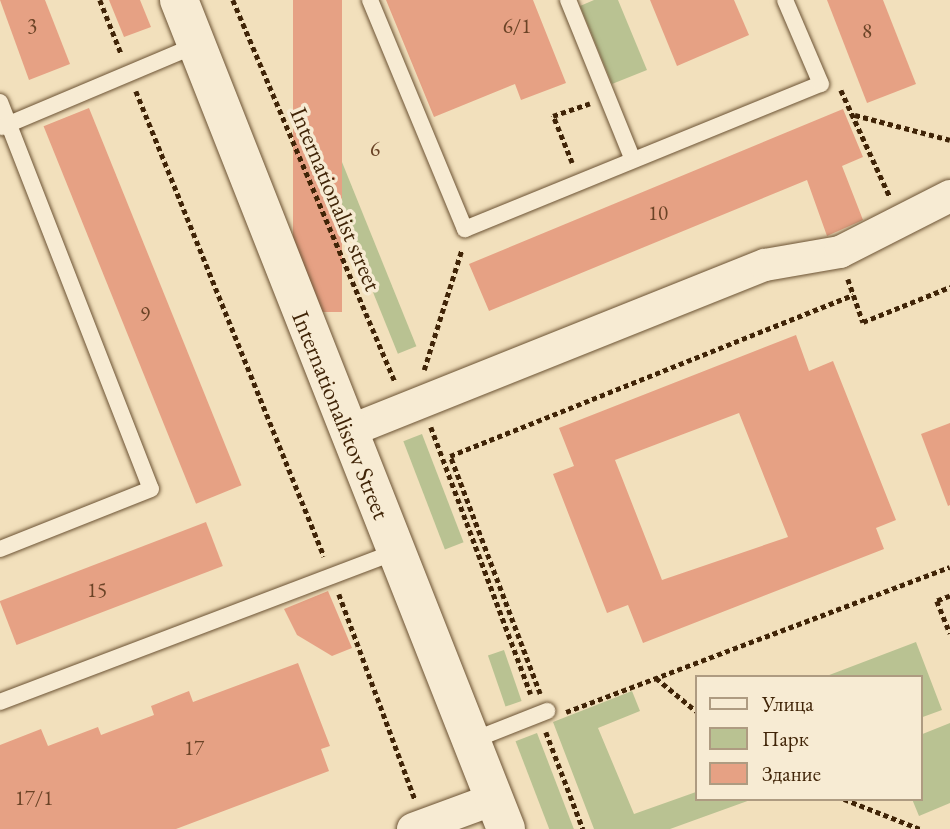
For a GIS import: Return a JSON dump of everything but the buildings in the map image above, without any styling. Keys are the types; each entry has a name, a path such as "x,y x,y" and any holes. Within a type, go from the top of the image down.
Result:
{"street":[{"name":"Internationalistov Street","path":"179,0 347,432 500,814"},
{"path":"347,432 765,265 840,252 950,196"},
{"path":"419,827 500,814"}],"lane":[{"path":"370,0 465,229 632,158 821,84 785,0"},
{"path":"568,0 632,158"},
{"path":"5,126 196,45"},
{"path":"0,102 5,126 151,489 0,549"},
{"path":"0,702 395,552"},
{"path":"470,741 543,712"}],"path":[{"path":"100,0 332,576 419,827"},
{"name":"Internationalist street","path":"233,0 395,382 421,401"},
{"path":"821,84 840,89 900,221"},
{"path":"579,181 553,116 607,96"},
{"path":"854,115 950,141"},
{"path":"465,229 458,271 416,392 543,712 550,718 950,567"},
{"path":"840,252 863,322 950,287"},
{"path":"583,829 450,456 853,295"},
{"path":"950,596 937,601 950,633"},
{"path":"656,678 694,709"},
{"path":"849,801 920,829"}],"green space":[{"path":"594,0 618,0 647,70 612,84 580,6"},
{"path":"325,120 416,346 398,354 306,127"},
{"path":"422,434 464,542 445,549 403,441"},
{"path":"916,642 942,710 922,717 922,675 829,675"},
{"path":"504,650 522,701 506,707 488,656"},
{"path":"632,691 640,711 598,728 634,814 694,793 694,801 747,801 670,829 594,829 553,722"},
{"path":"950,723 950,803 919,816 913,801 922,801 922,734"},
{"path":"537,733 574,829 549,829 516,741"}]}
